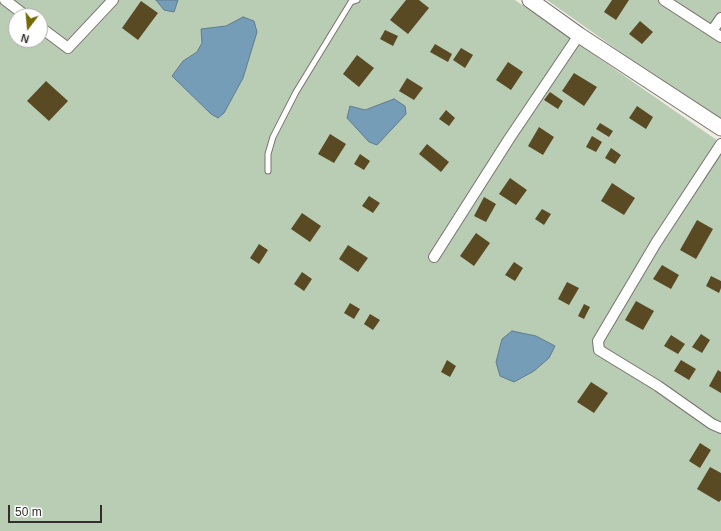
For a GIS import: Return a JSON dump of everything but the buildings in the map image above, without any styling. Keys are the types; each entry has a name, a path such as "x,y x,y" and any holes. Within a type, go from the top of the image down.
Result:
{"street":[{"path":"5,0 16,8"},
{"path":"48,32 68,48 113,0"},
{"path":"530,0 579,35 721,128"},
{"path":"664,0 721,37"},
{"path":"712,31 721,18"},
{"path":"434,257 508,139 579,35"},
{"path":"721,144 660,236 598,341 599,350 658,386 712,424 721,428"}],"lane":[{"path":"268,171 268,154 273,137 296,92 351,2 357,0"}],"green space":[{"path":"0,0 515,0 721,143 721,531 0,531"},
{"path":"547,0 721,0 721,118 622,53"}],"water":[{"path":"156,0 178,0 174,12 164,10"},
{"path":"243,17 254,21 257,32 243,78 224,113 218,118 211,114 172,76 183,61 197,52 202,43 201,29 226,26"},
{"path":"394,99 405,106 406,114 377,145 369,142 347,118 350,106 365,110"},
{"path":"512,331 536,336 555,346 549,358 534,371 514,382 500,376 496,362 502,339"}]}
